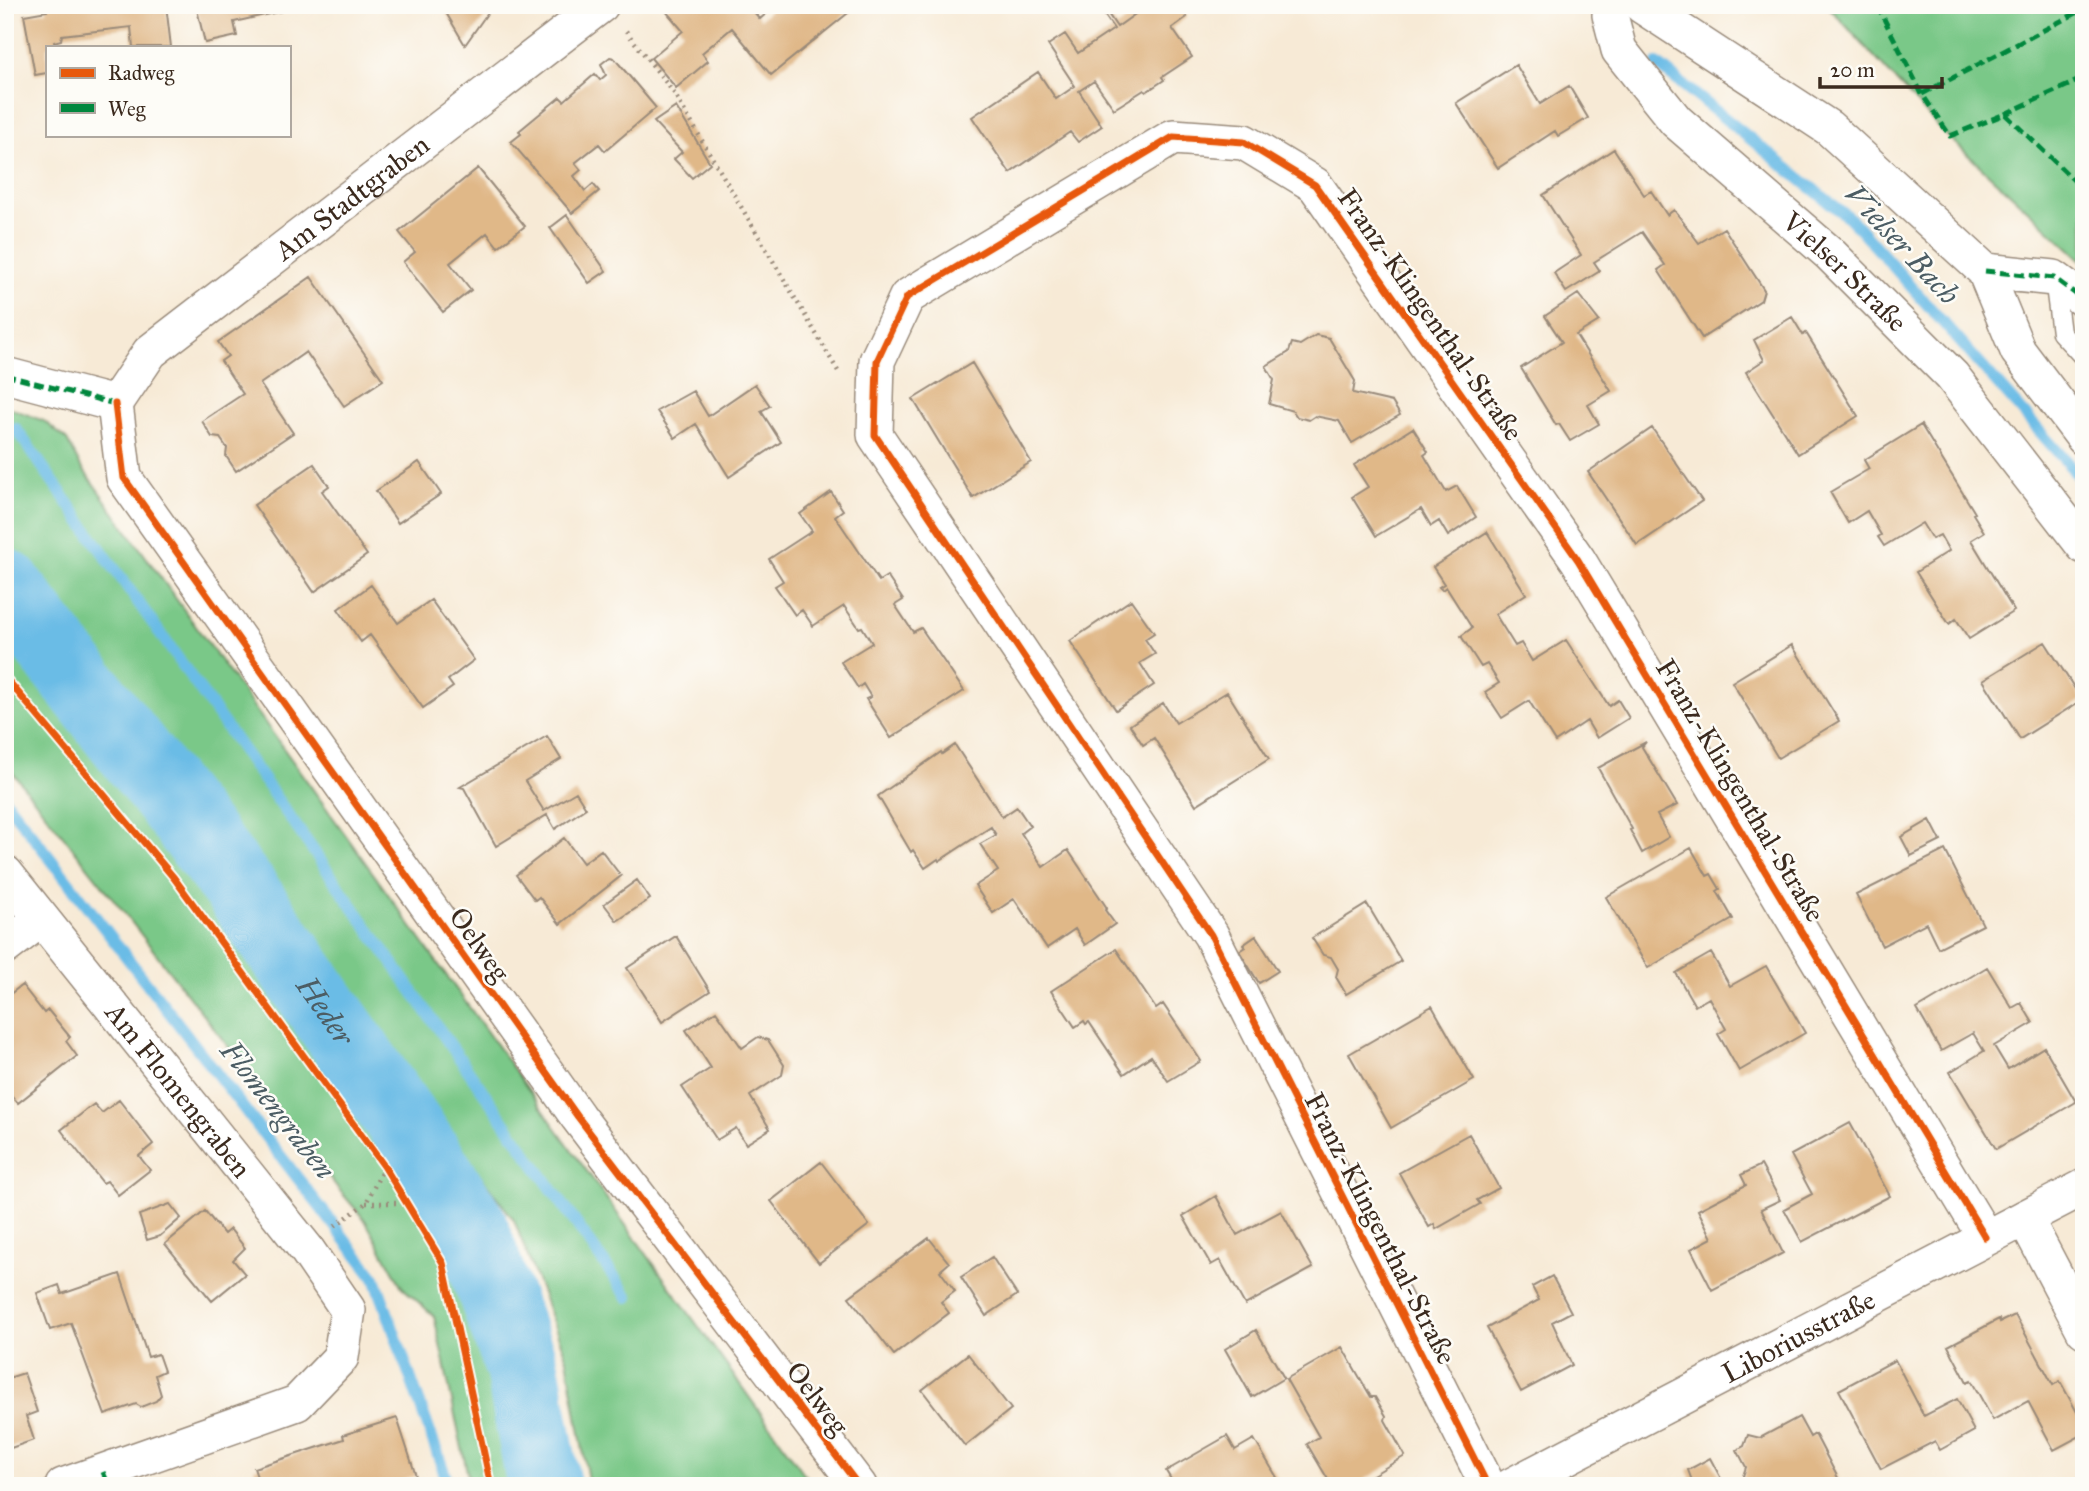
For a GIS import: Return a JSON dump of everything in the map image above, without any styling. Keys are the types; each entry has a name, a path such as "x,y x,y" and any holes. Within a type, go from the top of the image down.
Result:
{"street":[{"name":"Vielser Straße","path":"1613,5 1610,15 1619,50 1675,121 1829,253 1952,376 2084,546"},
{"path":"1641,5 1829,128 1985,271 2018,351 2084,438"},
{"name":"Am Stadtgraben","path":"115,404 150,352 612,16"},
{"name":"Franz-Klingenthal-Straße","path":"1488,1486 1211,935 875,435 877,361 907,297 1173,137 1244,142 1315,185 1578,560 1986,1237"},
{"path":"1985,271 2054,278 2084,300"},
{"path":"5,375 115,404"},
{"name":"Oelweg","path":"115,404 124,478 578,1117 859,1486"},
{"name":"Am Flomengraben","path":"5,873 307,1250 348,1311 341,1357 297,1403 64,1486"},
{"path":"5,947 41,919"},
{"name":"Liboriusstraße","path":"1511,1486 2084,1187"},
{"path":"2025,1218 2084,1330"}],"lane":[{"path":"2054,278 2062,333 2084,358"}],"path":[{"path":"612,16 674,93 841,376"},
{"path":"5,677 174,878 384,1166 407,1203 443,1263 491,1486"},
{"path":"343,1218 366,1203 384,1166"},
{"path":"366,1203 407,1203"}],"green space":[{"path":"1827,5 2084,5 2084,262 1942,131"},
{"path":"5,406 44,421 67,440 80,465 813,1486 589,1486 567,1359 514,1220 5,544"},
{"path":"5,634 354,1099 430,1205 464,1263 484,1320 514,1486 470,1486 434,1316 402,1287 365,1220 5,763"}],"building":[{"path":"46,5 166,5 171,46 133,46 131,27 62,35 61,40 54,42 55,46 46,46 46,73 35,75 24,15 47,11"},
{"path":"196,5 290,5 291,9 234,22 237,36 205,43"},
{"path":"449,5 493,5 465,45 445,11"},
{"path":"670,5 753,5 753,11 760,19 776,5 858,5 771,75 732,28 702,53 708,61 676,88 651,58 683,31 665,10"},
{"path":"1148,5 1179,5 1187,17 1172,28 1192,57 1162,77 1164,80 1146,92 1144,90 1114,109 1094,81 1079,91 1102,126 1078,142 1070,132 1010,173 972,117 1038,72 1056,99 1075,86 1048,45 1065,34 1078,53 1114,29 1103,13 1106,11 1117,27"},
{"path":"610,57 614,58 656,108 605,151 599,144 575,163 581,170 574,176 585,191 593,184 599,191 572,213 511,142 521,134 519,131 560,97 564,101 595,74 600,80 606,75 601,64"},
{"path":"1516,65 1540,104 1569,86 1588,118 1558,136 1555,131 1498,168 1456,103"},
{"path":"676,107 710,163 692,178 674,159 682,152 654,122"},
{"path":"1614,149 1644,195 1651,191 1667,215 1674,210 1699,243 1724,228 1764,290 1761,300 1702,338 1658,270 1665,265 1642,232 1594,262 1600,271 1566,292 1554,273 1581,255 1543,195"},
{"path":"478,168 525,226 498,247 487,233 450,263 471,290 443,312 403,262 415,252 399,232"},
{"path":"567,215 606,271 589,283 550,228"},
{"path":"311,277 383,380 344,406 306,352 260,384 293,433 236,471 226,456 227,448 220,438 212,437 202,421 243,394 221,361 228,356 218,342"},
{"path":"1578,294 1599,321 1576,335 1611,391 1588,405 1599,424 1570,441 1559,424 1556,425 1521,368 1562,342 1545,316"},
{"path":"1792,317 1803,335 1806,333 1858,416 1798,454 1746,372 1764,360 1754,340"},
{"path":"1316,335 1329,338 1355,381 1353,393 1392,402 1400,415 1352,443 1339,421 1315,416 1309,420 1297,417 1293,411 1269,404 1274,380 1266,366 1289,352 1292,343 1300,345"},
{"path":"972,363 1031,462 973,498 913,399"},
{"path":"755,384 770,406 761,411 781,442 729,477 696,424 675,438 657,411 693,391 708,416"},
{"path":"1921,425 1975,513 1973,514 1984,532 1971,540 2014,611 1969,639 1956,619 1949,624 1916,572 1949,551 1940,535 1932,539 1922,523 1884,546 1878,537 1881,535 1867,511 1848,523 1830,492 1869,469 1864,460"},
{"path":"1413,428 1428,452 1424,455 1446,492 1457,486 1476,517 1448,536 1439,521 1431,526 1421,509 1376,536 1352,497 1368,487 1354,465"},
{"path":"1652,428 1702,501 1637,545 1588,472"},
{"path":"419,462 441,494 398,523 376,491"},
{"path":"314,464 329,486 322,491 367,555 314,592 254,505"},
{"path":"831,492 843,510 835,516 879,581 887,576 903,600 895,605 913,632 921,628 964,691 891,738 866,699 871,697 863,684 858,688 841,662 872,643 862,627 859,628 844,606 813,626 802,610 795,615 775,586 783,581 769,559 812,531 800,514"},
{"path":"1487,532 1526,594 1495,614 1515,646 1521,643 1532,661 1566,640 1609,706 1618,700 1629,718 1597,738 1587,721 1555,742 1529,701 1502,718 1485,692 1499,683 1487,664 1481,667 1461,636 1472,628 1446,587 1442,590 1439,587 1444,584 1433,567"},
{"path":"371,585 398,623 431,600 474,660 448,680 453,687 423,708 370,635 361,642 338,609"},
{"path":"1131,600 1154,633 1145,639 1155,654 1140,663 1154,685 1116,710 1070,641"},
{"path":"2045,642 2082,700 2020,739 1983,680"},
{"path":"1792,645 1839,721 1778,758 1732,682"},
{"path":"1227,692 1269,759 1196,805 1154,738 1143,745 1130,725 1163,703 1176,723"},
{"path":"547,736 561,759 525,781 544,811 576,792 586,808 555,829 547,815 496,846 464,788 460,787"},
{"path":"1646,742 1642,747 1677,805 1657,815 1669,837 1642,853 1630,830 1632,829 1598,768"},
{"path":"955,745 1002,817 1017,807 1030,826 1021,833 1043,867 1068,850 1115,924 1085,945 1075,929 1047,948 1014,899 993,913 975,886 998,871 980,844 996,835 991,827 925,868 913,850 911,852 878,796"},
{"path":"1930,820 1941,841 1911,856 1901,837"},
{"path":"564,838 583,863 601,850 621,876 560,924 539,897 535,900 516,875"},
{"path":"1691,848 1707,876 1711,874 1720,889 1717,891 1733,919 1648,968 1606,897"},
{"path":"1945,850 1983,925 1938,948 1926,923 1882,946 1856,895"},
{"path":"637,880 650,899 617,921 604,904"},
{"path":"1367,904 1401,961 1346,994 1336,977 1338,969 1331,957 1323,955 1312,938"},
{"path":"676,936 710,991 662,1022 627,968"},
{"path":"1256,936 1278,971 1259,983 1239,951"},
{"path":"1116,949 1156,1009 1163,1004 1201,1061 1168,1081 1151,1056 1124,1074 1089,1022 1086,1024 1084,1021 1075,1027 1051,991"},
{"path":"1711,953 1730,986 1766,966 1805,1033 1739,1071 1718,1034 1726,1029 1709,998 1695,1006 1676,973"},
{"path":"1987,967 2012,1008 2021,1003 2033,1023 1994,1046 2008,1069 2044,1047 2076,1102 1996,1149 1950,1072 1984,1051 1973,1033 1941,1051 1917,1009"},
{"path":"22,985 44,1013 48,1010 70,1037 66,1041 77,1056 18,1103 11,1095 5,1099 5,998"},
{"path":"1432,1006 1474,1080 1391,1128 1349,1054"},
{"path":"716,1011 742,1048 758,1037 768,1040 784,1065 782,1075 750,1096 770,1129 746,1144 736,1128 717,1140 682,1087 711,1068 686,1030"},
{"path":"119,1100 153,1144 139,1156 150,1170 118,1195 107,1181 103,1183 61,1130 94,1104 102,1113"},
{"path":"1850,1123 1890,1196 1802,1242 1784,1209 1812,1194 1791,1155"},
{"path":"1469,1134 1499,1188 1477,1200 1480,1204 1436,1229 1434,1224 1429,1227 1399,1173"},
{"path":"821,1162 869,1225 819,1263 771,1201"},
{"path":"1761,1165 1780,1200 1761,1209 1783,1253 1712,1290 1691,1249 1712,1238 1698,1210 1746,1185 1741,1175"},
{"path":"1216,1196 1237,1235 1281,1211 1313,1268 1245,1305 1220,1260 1211,1265 1183,1216"},
{"path":"170,1204 181,1218 160,1236 147,1240 139,1215"},
{"path":"205,1211 224,1234 230,1229 245,1248 233,1260 245,1274 212,1301 165,1244"},
{"path":"929,1238 949,1263 940,1271 955,1291 941,1302 949,1313 894,1355 849,1297"},
{"path":"992,1257 1017,1295 986,1316 961,1277"},
{"path":"120,1274 148,1357 158,1354 164,1371 155,1375 161,1395 156,1401 141,1407 136,1404 105,1415 71,1323 50,1330 37,1293 59,1285 62,1294"},
{"path":"1552,1276 1571,1312 1552,1322 1572,1365 1521,1392 1487,1328 1539,1300 1532,1287"},
{"path":"2015,1315 2053,1385 2060,1381 2084,1425 2084,1434 2054,1450 2028,1401 1993,1420 1971,1380 1967,1382 1948,1346 1999,1319 2000,1322"},
{"path":"1256,1330 1284,1378 1252,1397 1225,1349"},
{"path":"1342,1347 1371,1397 1375,1397 1386,1416 1385,1420 1405,1456 1354,1486 1332,1486 1307,1444 1319,1437 1286,1379"},
{"path":"968,1354 1011,1409 965,1446 922,1390"},
{"path":"1895,1360 1924,1416 1957,1399 1974,1431 1940,1450 1935,1441 1881,1469 1839,1390"},
{"path":"24,1373 37,1412 26,1416 34,1440 5,1450 5,1379"},
{"path":"1799,1417 1810,1437 1815,1434 1838,1478 1833,1481 1836,1486 1749,1486 1743,1476 1746,1467 1737,1450 1744,1446 1748,1435 1760,1438"},
{"path":"397,1418 416,1476 386,1486 260,1486 254,1468 344,1439 343,1435"},
{"path":"1227,1436 1235,1450 1254,1439 1282,1486 1175,1486 1166,1471"},
{"path":"1710,1458 1725,1486 1694,1486 1688,1470"},
{"path":"2084,1474 2084,1486 2063,1486"}],"waterway":[{"name":"Vielser Bach","path":"1657,64 1853,221 2072,468 2084,486"},
{"path":"5,428 16,429 628,1297"},
{"name":"Heder","path":"5,586 241,890 415,1140 471,1227 522,1368 544,1486"},
{"name":"Flomengraben","path":"5,800 375,1278 449,1486"}],"marked path":[{"path":"1877,5 1922,94 1950,136 2005,114 2084,190"},
{"path":"1922,94 2084,9"},
{"path":"2005,114 2084,78"},
{"path":"1985,271 2054,278 2084,300"},
{"path":"5,375 115,404"},
{"path":"103,1472 109,1486"}],"cycle path":[{"path":"1488,1486 1211,935 875,435 877,361 907,297 1173,137 1244,142 1315,185 1578,560 1985,1237"},
{"path":"115,404 124,478 578,1117 859,1486"},
{"path":"5,677 174,878 384,1166 443,1263 491,1486"}]}
